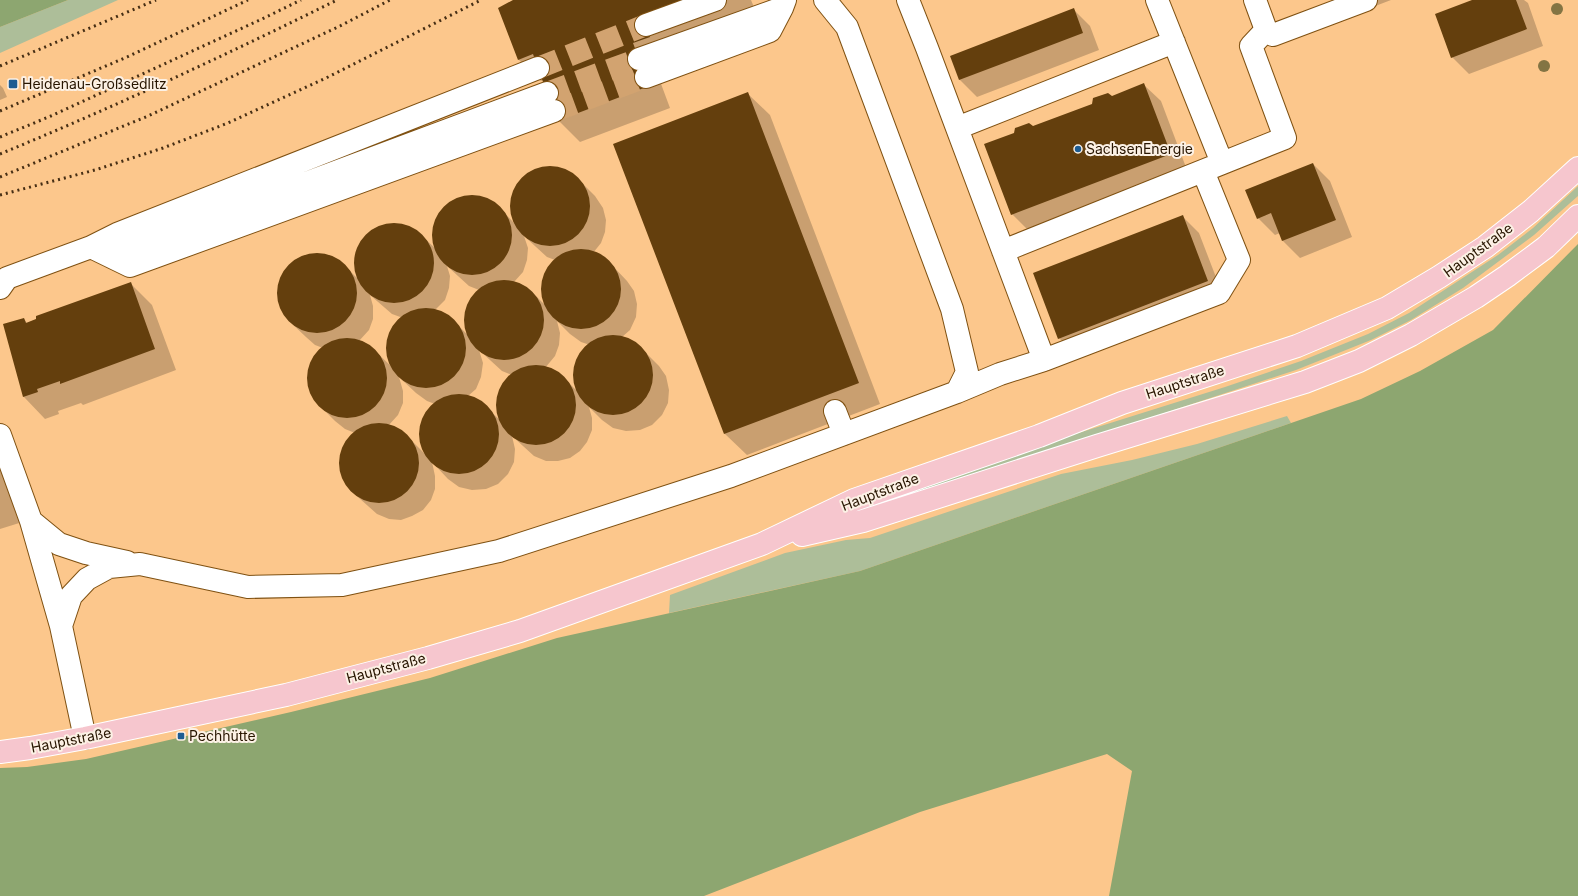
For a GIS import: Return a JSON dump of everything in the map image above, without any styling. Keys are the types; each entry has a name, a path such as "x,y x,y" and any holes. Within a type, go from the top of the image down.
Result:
{"main road":[{"name":"Hauptstraße","path":"0,752 85,738 286,695 428,658 520,631 762,544 854,500 1039,436 1122,404 1297,346 1387,308 1439,277 1485,246 1531,211 1578,168"},
{"name":"Hauptstraße","path":"762,544 863,521 1305,382 1359,361 1411,335 1476,297 1546,246 1578,216"}],"lane":[{"path":"646,25 715,0"},
{"path":"824,0 847,27 952,309 967,372 957,392"},
{"path":"908,0 1044,360"},
{"path":"31,521 59,544 86,553 248,587 342,585 499,551 731,476 957,392 1000,374 1044,360 1219,293 1239,260 1174,42 1157,0"},
{"path":"1255,0 1266,30 1273,35 1366,0"},
{"path":"643,68 770,32 783,4"},
{"path":"1003,251 1284,138 1251,46 1266,30"},
{"path":"957,128 1174,42"},
{"path":"0,288 7,278 91,247 117,234 538,68"},
{"path":"91,247 130,266 551,102"},
{"path":"835,411 844,434"},
{"path":"0,435 31,521 61,626 85,738"},
{"path":"61,626 71,596 87,579 109,567 140,564"}],"green space":[{"path":"0,0 68,0 0,27"},
{"path":"68,0 118,0 0,53 0,27"},
{"path":"1578,186 1578,196 1534,235 1463,288 1411,320 1371,340 1296,370 869,510 866,503 1037,446 1225,387 1301,361 1368,334 1409,313 1498,255 1533,228"},
{"path":"1578,244 1578,896 1109,896 1132,771 1107,754 920,812 704,896 0,896 0,768 27,767 86,759 291,712 430,678 557,638 860,571 1361,399 1420,371 1493,330"},
{"path":"1287,416 1291,423 860,571 669,613 670,595 785,553 846,540 870,538 1061,474 1132,460 1197,444"}],"building":[{"path":"513,0 709,0 646,25 650,37 633,43 649,86 557,121 533,54 518,60 498,8"},
{"path":"1472,0 1516,0 1527,29 1451,58 1435,14"},
{"path":"1074,8 1083,33 959,80 950,56"},
{"name":"SachsenEnergie","path":"1144,83 1171,154 1011,215 984,144 1014,133 1015,128 1029,123 1033,126 1092,104 1093,98 1108,93 1112,96"},
{"path":"748,92 859,383 724,434 613,144"},
{"path":"1313,163 1336,220 1282,241 1271,213 1257,219 1245,190"},
{"path":"550,166 565,169 578,178 587,191 590,206 587,221 578,234 565,243 550,246 535,243 522,234 513,221 510,206 513,191 522,178 535,169"},
{"path":"472,195 487,198 500,207 509,220 512,235 509,250 500,263 487,272 472,275 457,272 444,263 435,250 432,235 435,220 444,207 457,198"},
{"path":"1183,215 1208,281 1058,339 1033,273"},
{"path":"394,223 409,226 422,235 431,248 434,263 431,278 422,291 409,300 394,303 379,300 366,291 357,278 354,263 357,248 366,235 379,226"},
{"path":"581,249 596,252 609,261 618,274 621,289 618,304 609,317 596,326 581,329 566,326 553,317 544,304 541,289 544,274 553,261 566,252"},
{"path":"317,253 332,256 345,265 354,278 357,293 354,308 345,321 332,330 317,333 302,330 289,321 280,308 277,293 280,278 289,265 302,256"},
{"path":"504,280 519,283 532,292 541,305 544,320 541,335 532,348 519,357 504,360 489,357 476,348 467,335 464,320 467,305 476,292 489,283"},
{"path":"131,282 155,349 60,384 60,381 37,389 38,392 23,397 3,324 24,318 26,323 36,319 36,316"},
{"path":"426,308 441,311 454,320 463,333 466,348 463,363 454,376 441,385 426,388 411,385 398,376 389,363 386,348 389,333 398,320 411,311"},
{"path":"613,335 628,338 641,347 650,360 653,375 650,390 641,403 628,412 613,415 598,412 585,403 576,390 573,375 576,360 585,347 598,338"},
{"path":"347,338 362,341 375,350 384,363 387,378 384,393 375,406 362,415 347,418 332,415 319,406 310,393 307,378 310,363 319,350 332,341"},
{"path":"536,365 551,368 564,377 573,390 576,405 573,420 564,433 551,442 536,445 521,442 508,433 499,420 496,405 499,390 508,377 521,368"},
{"path":"459,394 474,397 487,406 496,419 499,434 496,449 487,462 474,471 459,474 444,471 431,462 422,449 419,434 422,419 431,406 444,397"},
{"path":"379,423 394,426 407,435 416,448 419,463 416,478 407,491 394,500 379,503 364,500 351,491 342,478 339,463 342,448 351,435 364,426"}],"tunnel":[{"path":"538,68 646,25"},
{"path":"547,93 639,59"},
{"path":"554,111 646,77"}],"railway":[{"path":"0,66 156,0"},
{"path":"0,111 127,57 248,0"},
{"path":"0,137 51,116 301,0"},
{"path":"0,154 170,80 337,0"},
{"path":"0,177 148,116 340,26 390,0"},
{"path":"0,195 95,170 163,148 228,123 328,77 481,0"}],"place":[{"name":"Heidenau-Großsedlitz","path":"13,84"},
{"name":"SachsenEnergie","path":"1078,149"},
{"name":"Pechhütte","path":"181,736"}]}
